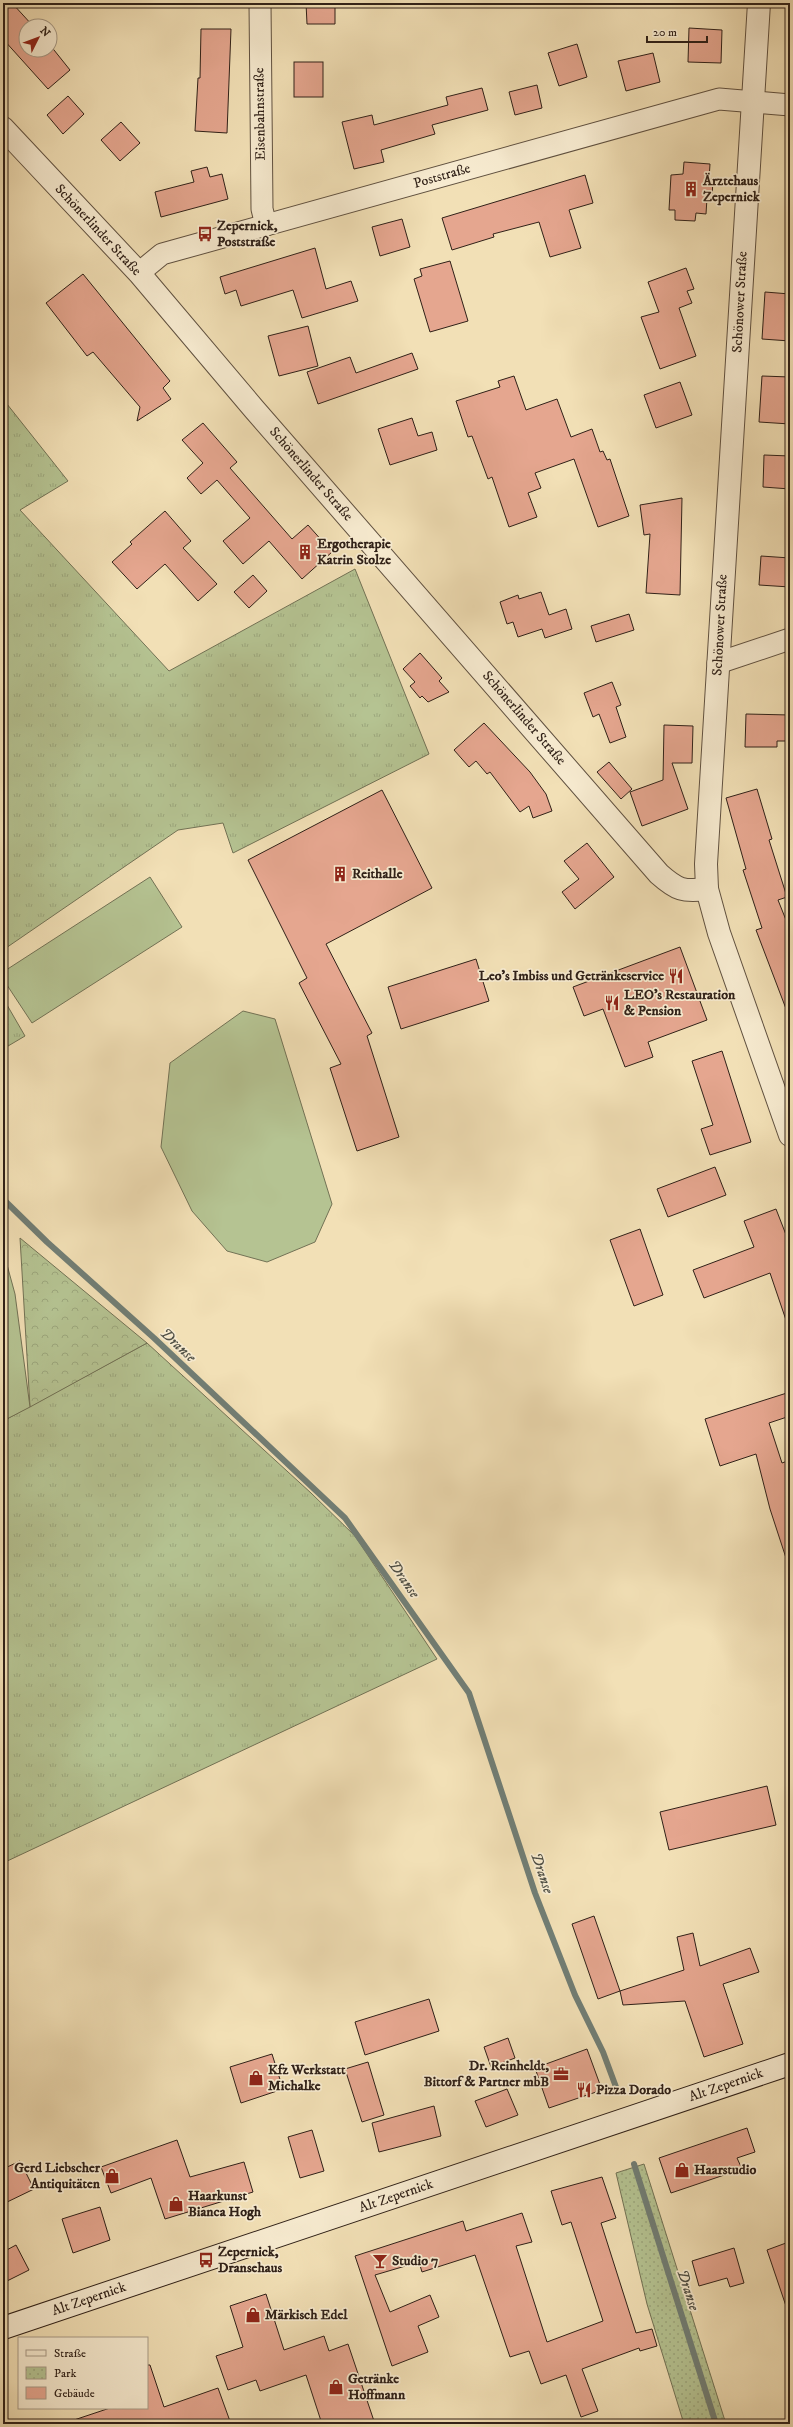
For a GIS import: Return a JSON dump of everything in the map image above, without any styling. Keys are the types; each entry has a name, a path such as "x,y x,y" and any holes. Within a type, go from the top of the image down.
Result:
{"street":[{"name":"Eisenbahnstraße","path":"260,3 262,208 266,225"},
{"name":"Schönower Straße","path":"759,3 706,864 707,889 719,933 790,1135"},
{"name":"Poststraße","path":"139,273 162,254 719,99 752,102"},
{"path":"752,102 790,104"},
{"name":"Schönerlinder Straße","path":"3,128 139,273 250,404 659,874 678,889 687,891 707,889"},
{"path":"718,663 790,639"},
{"name":"Alt Zepernick","path":"3,2328 790,2064"}],"green space":[{"path":"3,399 68,481 20,510 169,671 355,569 429,754 233,853 223,823 178,830 3,950"},
{"path":"150,877 182,927 32,1023 3,979 3,972"},
{"path":"3,998 25,1036 3,1049"},
{"path":"243,1011 275,1019 332,1204 315,1242 267,1262 227,1251 192,1211 161,1147 170,1063"},
{"path":"20,1238 147,1343 30,1407"},
{"path":"3,1250 15,1294 30,1407 3,1421"},
{"path":"147,1343 311,1493 355,1536 437,1659 3,1863 3,1421"},
{"path":"644,2164 726,2424 684,2424 647,2304 616,2173"}],"building":[{"path":"12,3 26,18 18,18 18,56 3,39 3,11"},
{"path":"306,3 335,3 335,24 307,24"},
{"path":"689,28 722,30 721,63 688,62"},
{"path":"201,29 231,29 227,133 195,131 198,78 200,78"},
{"path":"577,44 587,77 559,86 548,53"},
{"path":"653,53 660,82 626,91 618,61"},
{"path":"58,55 70,70 48,89 20,58 58,58"},
{"path":"294,62 323,62 323,97 294,97"},
{"path":"537,85 542,108 515,115 509,92"},
{"path":"482,88 488,110 432,125 435,134 381,150 384,162 354,169 342,122 372,115 374,125 448,105 446,97"},
{"path":"68,96 84,114 63,134 47,115"},
{"path":"121,122 140,143 120,161 101,140"},
{"name":"Ärztehaus Zepernick","path":"684,162 710,164 709,179 713,179 712,198 707,198 706,214 696,213 695,221 675,220 675,210 669,210 671,175 683,174"},
{"path":"207,167 210,177 222,174 228,199 161,217 155,192 194,182 191,171"},
{"path":"585,175 593,203 569,210 581,248 550,257 539,222 493,234 494,237 452,250 442,218"},
{"path":"402,219 410,247 380,256 372,227"},
{"path":"315,248 326,289 351,281 358,301 302,318 293,290 241,306 236,290 225,294 220,277"},
{"path":"450,261 468,321 430,332 414,279 422,276 420,269"},
{"path":"686,268 694,289 687,291 692,303 679,308 696,356 660,369 641,317 659,312 648,282"},
{"path":"83,274 170,381 163,388 171,399 137,421 140,407 93,352 87,356 46,303"},
{"path":"765,292 790,294 790,341 762,339"},
{"path":"308,326 318,366 279,376 268,336"},
{"path":"412,353 418,369 318,404 307,372 350,357 356,373"},
{"path":"514,376 526,410 557,399 571,437 592,429 600,452 603,451 607,460 610,459 629,516 598,527 574,459 535,473 541,488 528,493 537,517 509,527 492,477 488,479 472,436 468,437 456,401 500,387 498,381"},
{"path":"762,376 790,377 790,424 759,422"},
{"path":"680,382 692,415 656,428 644,395"},
{"path":"412,418 418,436 432,432 437,450 390,465 378,429"},
{"path":"203,423 237,462 230,468 292,539 308,525 332,552 302,579 269,541 243,564 223,541 250,518 217,480 201,494 187,478 203,463 182,440"},
{"path":"764,455 790,456 790,489 763,487"},
{"path":"682,498 680,595 646,593 650,534 644,535 640,505"},
{"path":"165,511 191,541 183,548 217,584 198,601 165,564 137,589 112,562 132,544 130,542"},
{"path":"761,556 790,558 790,587 759,585"},
{"path":"253,575 267,591 249,608 234,592"},
{"path":"541,592 549,615 566,609 572,629 545,638 542,629 518,637 513,622 507,624 500,602 518,595 519,599"},
{"path":"629,614 634,630 596,642 591,626"},
{"path":"420,653 442,678 439,681 449,692 428,702 422,696 420,698 410,686 415,682 403,669"},
{"path":"612,682 621,705 616,707 626,737 610,743 599,714 593,717 584,693"},
{"path":"746,714 790,715 790,741 777,741 777,747 745,747"},
{"path":"484,723 530,772 546,794 552,811 533,818 529,806 520,812 490,772 487,774 476,761 469,767 454,750"},
{"path":"664,725 693,726 692,763 672,763 688,809 642,826 630,792 663,780"},
{"path":"609,762 632,789 621,799 597,772"},
{"path":"757,789 772,839 769,840 787,897 778,900 790,930 790,1014 788,1014 756,930 762,928 743,870 746,869 726,798"},
{"name":"Reithalle","path":"382,790 432,888 326,944 372,1033 367,1036 399,1137 357,1151 330,1068 341,1064 299,983 307,978 248,860"},
{"path":"587,843 614,877 575,909 562,892 579,879 564,861"},
{"path":"680,947 707,1020 648,1042 653,1057 625,1067 603,1009 584,1016 573,987"},
{"path":"476,959 489,1001 401,1029 388,987"},
{"path":"722,1051 751,1142 710,1155 701,1129 713,1125 692,1061"},
{"path":"715,1167 726,1195 668,1217 657,1189"},
{"path":"776,1209 790,1245 790,1323 787,1323 770,1273 704,1298 693,1270 754,1247 744,1221"},
{"path":"640,1229 663,1295 634,1306 610,1240"},
{"path":"790,1392 790,1416 769,1423 782,1463 790,1460 790,1560 787,1561 770,1509 756,1454 720,1466 705,1419"},
{"path":"767,1786 776,1825 669,1850 660,1812"},
{"path":"594,1916 620,1991 598,1999 572,1924"},
{"path":"693,1933 700,1966 750,1948 759,1972 723,1984 743,2044 704,2057 685,2001 623,2005 620,1991 684,1970 677,1937"},
{"path":"429,1999 439,2031 365,2055 355,2022"},
{"path":"508,2038 515,2058 491,2067 484,2047"},
{"path":"587,2049 602,2090 549,2108 535,2068"},
{"name":"Kfz Werkstatt Michalke","path":"272,2054 283,2089 241,2103 230,2067"},
{"path":"368,2062 384,2115 362,2122 345,2069"},
{"path":"507,2089 518,2115 486,2127 475,2101"},
{"path":"434,2106 441,2136 379,2152 372,2123"},
{"path":"747,2128 755,2152 737,2158 742,2169 671,2193 659,2158"},
{"path":"312,2130 324,2171 300,2178 288,2137"},
{"path":"177,2140 190,2177 244,2162 253,2192 165,2219 151,2178 111,2193 101,2167"},
{"path":"20,2161 34,2189 3,2204 3,2169"},
{"path":"602,2177 616,2218 601,2223 636,2333 652,2329 657,2346 640,2351 639,2348 582,2369 598,2411 581,2417 566,2375 541,2384 529,2351 510,2357 475,2255 422,2272 419,2262 375,2275 390,2312 430,2295 439,2317 418,2326 428,2352 392,2366 355,2256 463,2221 466,2231 522,2213 532,2242 516,2246 547,2342 603,2321 571,2222 562,2225 551,2191"},
{"path":"100,2207 110,2240 73,2253 62,2219"},
{"path":"786,2243 790,2256 790,2309 787,2309 767,2250"},
{"path":"16,2245 29,2270 3,2283 3,2252"},
{"path":"734,2248 744,2283 730,2287 727,2278 699,2286 692,2261"},
{"path":"266,2294 284,2350 324,2336 329,2351 348,2344 375,2424 322,2424 306,2375 260,2391 256,2380 228,2390 216,2356 243,2347 230,2306"},
{"path":"148,2365 150,2365 164,2407 218,2388 231,2424 72,2424 71,2421 107,2409 148,2409"}],"waterway":[{"name":"Dranse","path":"3,1199 47,1242 154,1338 345,1518 469,1693 535,1893 575,1995 603,2052 616,2087"},
{"name":"Dranse","path":"634,2164 716,2424"}],"place":[{"name":"Ärztehaus Zepernick","path":"691,189"},
{"name":"Zepernick, Poststraße","path":"205,234"},
{"name":"Ergotherapie Katrin Stolze","path":"305,552"},
{"name":"Reithalle","path":"340,874"},
{"name":"Leo's Imbiss und Getränkeservice","path":"676,976"},
{"name":"LEO's Restauration & Pension","path":"612,1003"},
{"name":"Dr. Reinheldt, Bittorf & Partner mbB","path":"561,2074"},
{"name":"Kfz Werkstatt Michalke","path":"256,2078"},
{"name":"Pizza Dorado","path":"584,2090"},
{"name":"Haarstudio","path":"682,2170"},
{"name":"Gerd Liebscher Antiquitäten","path":"112,2176"},
{"name":"Haarkunst Bianca Hogh","path":"176,2204"},
{"name":"Zepernick, Dransehaus","path":"206,2260"},
{"name":"Studio 7","path":"380,2261"},
{"name":"Märkisch Edel","path":"253,2315"},
{"name":"Getränke Hoffmann","path":"336,2387"}]}
